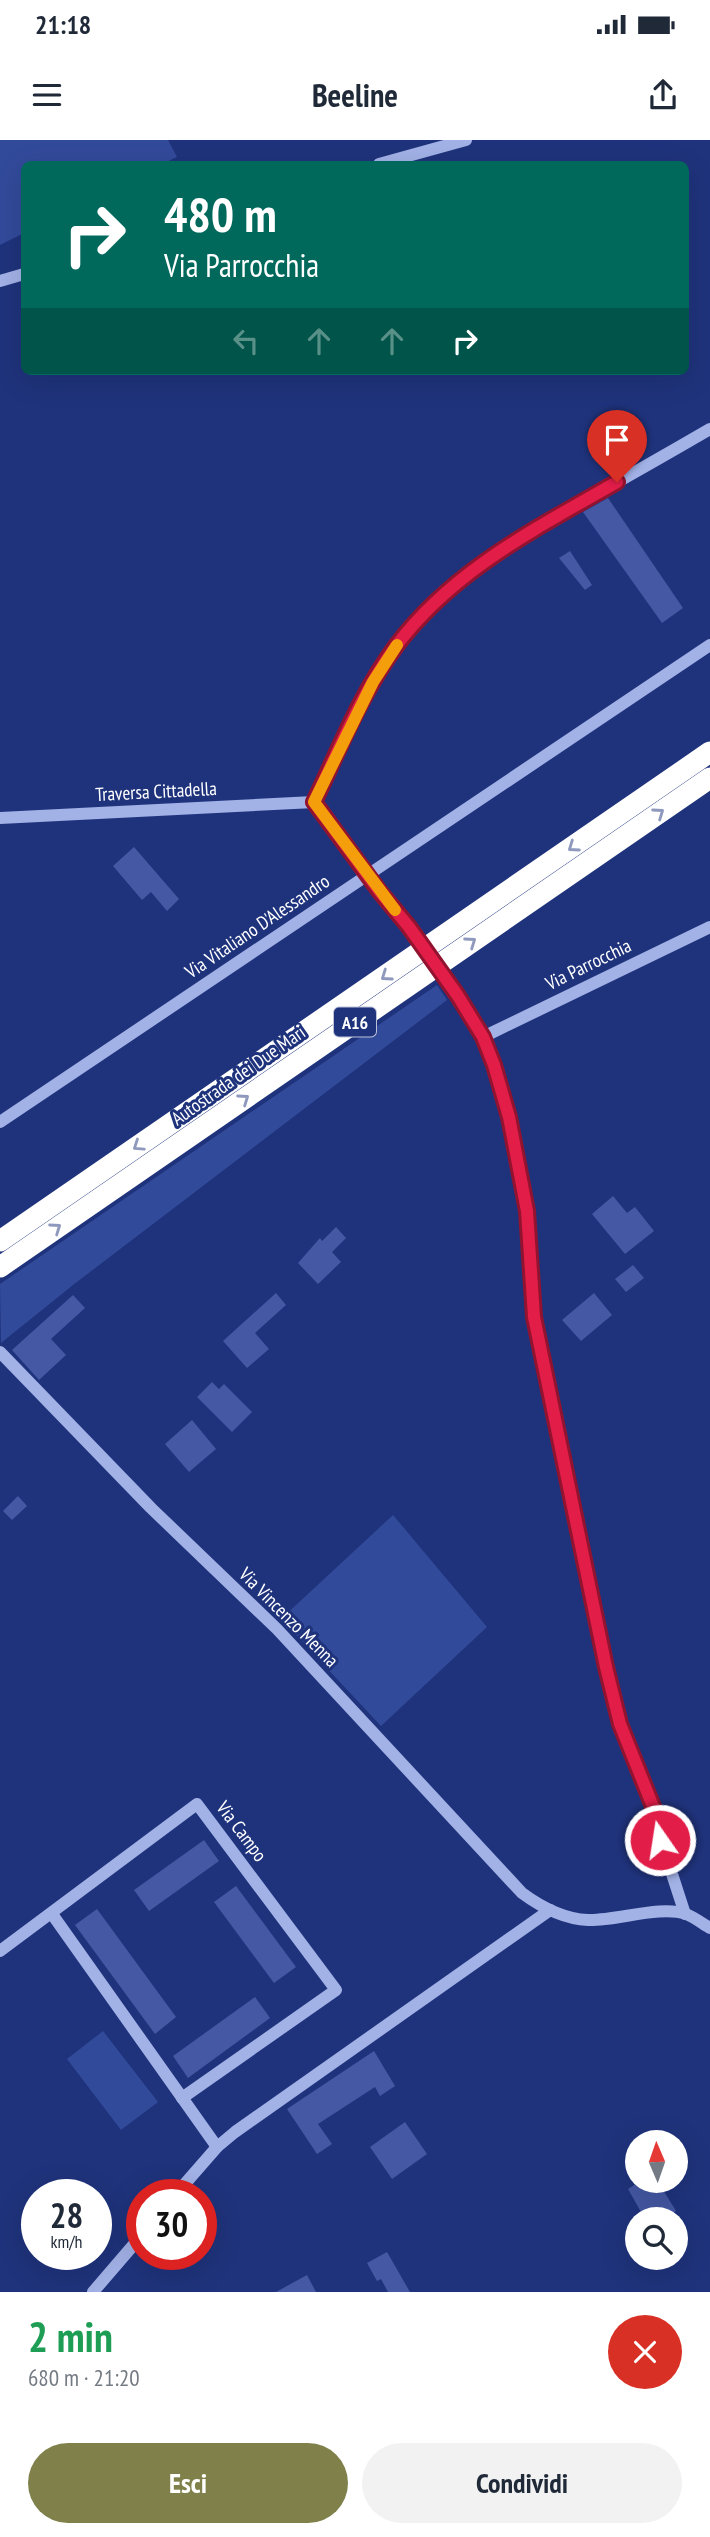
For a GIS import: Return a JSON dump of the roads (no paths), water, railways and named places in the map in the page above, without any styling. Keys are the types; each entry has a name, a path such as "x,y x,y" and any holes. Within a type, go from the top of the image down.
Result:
{"highway":[{"name":"Autostrada dei Due Mari","path":"0,1241 710,752"},
{"name":"Autostrada dei Due Mari","path":"0,1267 710,778"}],"street":[{"path":"390,161 466,140"},
{"path":"0,282 21,275"},
{"path":"685,1914 660,1840 660,1824 620,1724 606,1667 534,1317 527,1211 498,1078 483,1037 458,996 314,802 373,682 396,646 455,582 524,535 710,429"},
{"name":"Via Vitaliano D'Alessandro","path":"0,1122 710,645"},
{"name":"Traversa Cittadella","path":"0,818 314,802"},
{"name":"Via Parrocchia","path":"483,1037 710,927"},
{"name":"Via Vincenzo Menna","path":"0,1352 151,1508 277,1629 522,1893 550,1910"},
{"name":"Via Campo","path":"52,1914 197,1804 336,1990 182,2098"},
{"path":"189,2179 216,2147 550,1910 567,1917 588,1920 660,1912 685,1914 710,1928"},
{"path":"0,1951 52,1914 216,2147"},
{"path":"93,2292 126,2254"}]}
